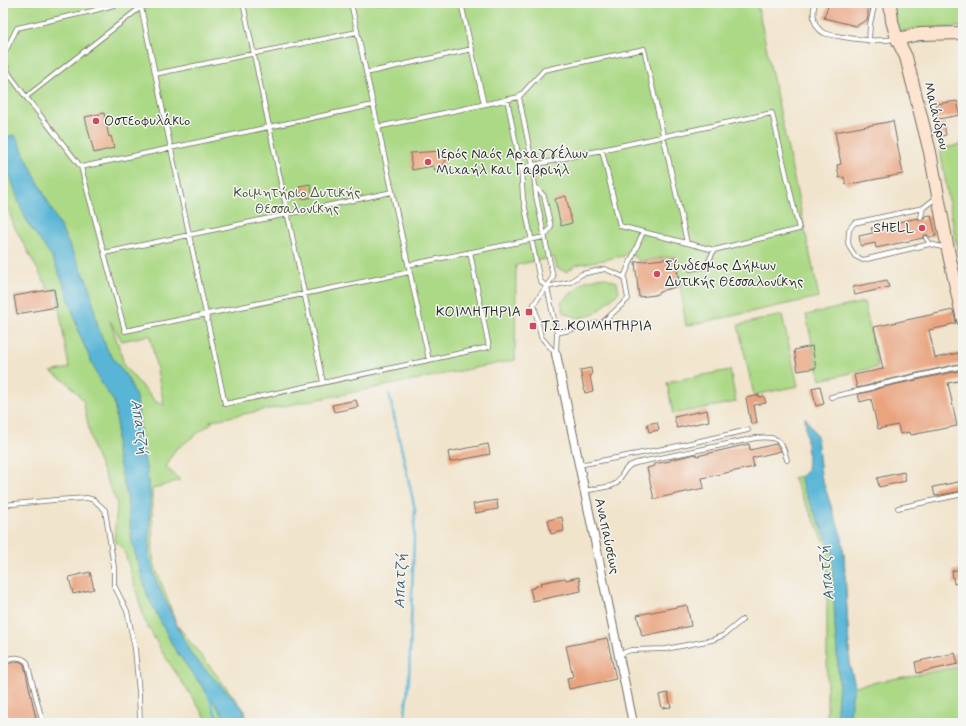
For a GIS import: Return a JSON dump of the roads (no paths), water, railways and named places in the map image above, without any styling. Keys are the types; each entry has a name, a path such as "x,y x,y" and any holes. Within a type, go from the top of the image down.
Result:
{"main road":[{"name":"Μαιάνδρου","path":"890,3 892,21 897,39 906,57 930,152 948,250 963,320"},
{"path":"897,39 920,34 963,33"}],"street":[{"name":"Αναπαύσεως","path":"556,354 633,723"}],"lane":[{"path":"120,3 18,28 3,56 9,74 81,168 125,331 410,272"},
{"path":"26,97 141,7 161,3"},
{"path":"243,3 324,382"},
{"path":"351,3 429,360"},
{"path":"461,3 484,104"},
{"path":"815,3 813,17 816,25 824,32 869,41 897,39"},
{"path":"869,41 870,24 875,3"},
{"path":"141,7 225,404 489,347 470,252"},
{"path":"155,74 357,32"},
{"path":"366,73 472,49"},
{"path":"378,127 519,97 544,70 644,49 687,243"},
{"path":"519,97 533,166 536,196 553,277 534,304 541,337 556,354"},
{"path":"507,100 521,168 523,198 540,281 547,287 557,333 556,354"},
{"path":"81,168 373,104"},
{"path":"521,168 533,166 602,150 772,113 799,229 714,250 620,226 602,150"},
{"path":"408,265 544,236 551,227 544,196 535,185"},
{"path":"104,253 392,192"},
{"path":"938,196 923,208 854,222 849,230 848,243 855,256 863,260 930,244 948,250"},
{"path":"921,217 923,208"},
{"path":"557,333 603,322 628,299 624,278 643,232"},
{"path":"926,238 930,244"},
{"path":"690,269 706,267 714,250"},
{"path":"547,287 570,282 582,274 605,269 624,278"},
{"path":"831,397 963,366"},
{"path":"579,466 748,430"},
{"path":"584,491 611,486 617,483 625,470 629,466 636,463 756,438 773,438 780,441 787,460"},
{"path":"898,508 963,494"},
{"path":"3,505 87,498 94,500 105,510 114,568 114,585 127,611 135,649 140,723"},
{"path":"619,656 631,650 666,650 712,640 724,634 742,620"},
{"path":"3,660 16,657 23,658 27,662 42,723"}],"water":[{"path":"15,135 89,285 98,327 108,351 129,380 137,400 150,494 149,559 159,588 191,654 235,699 244,711 247,723 227,723 226,719 175,650 148,597 132,543 127,497 116,450 117,424 114,402 100,381 80,336 66,290 52,257 28,224 19,203 8,169 3,160 5,137"},
{"path":"805,417 817,436 821,476 842,538 850,666 855,686 852,697 849,723 836,723 839,682 832,550 803,488 800,477 807,470 808,457"}],"waterway":[{"path":"916,42 938,39"},
{"name":"Απατζή","path":"389,394 415,509 409,679 404,723"},
{"name":"Απατζή","path":"148,554 152,568"},
{"name":"Απατζή","path":"207,692 215,713 222,723"}],"place":[{"name":"Οστεοφυλάκιο","path":"96,121"},
{"name":"Ιερός Ναός Αρχαγγέλων Μιχαήλ και Γαβριήλ","path":"428,162"},
{"name":"SHELL","path":"922,228"},
{"name":"Σύνδεσμος Δήμων Δυτικής Θεσσαλονίκης","path":"657,274"},
{"name":"ΚΟΙΜΗΤΗΡΙΑ","path":"529,312"},
{"name":"Τ.Σ. ΚΟΙΜΗΤΗΡΙΑ","path":"533,326"}],"park label":[{"name":"Κοιμητήριο Δυτικής Θεσσαλονίκης","path":"297,202"}]}
